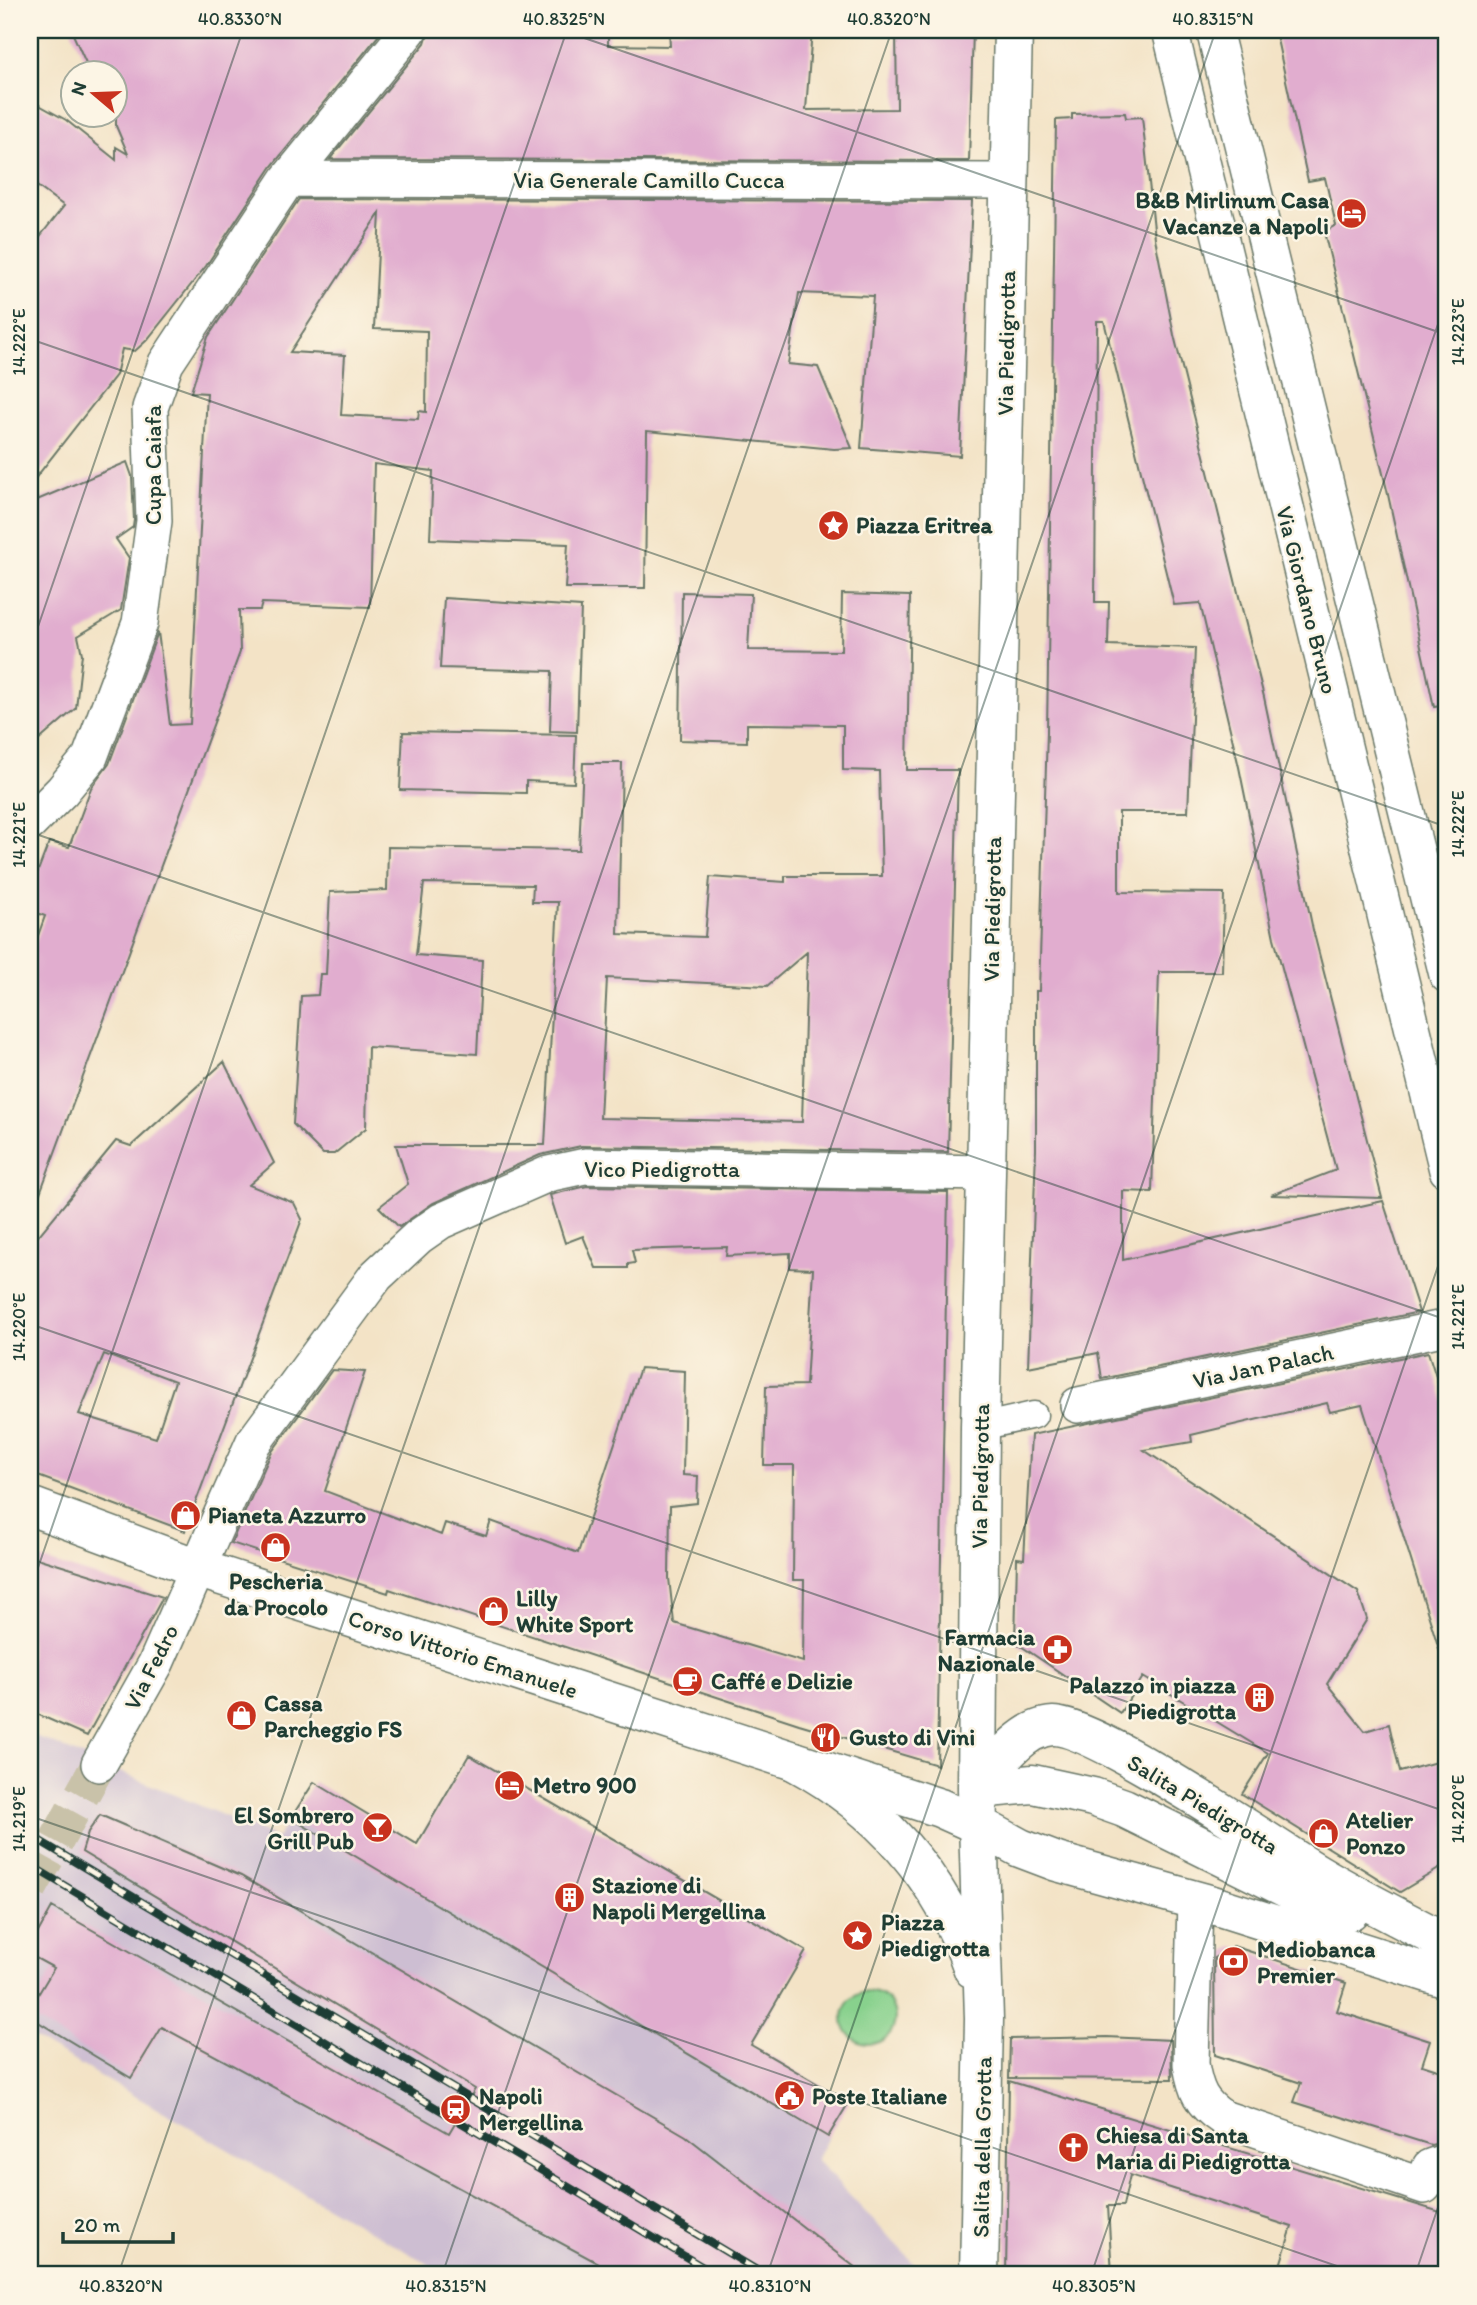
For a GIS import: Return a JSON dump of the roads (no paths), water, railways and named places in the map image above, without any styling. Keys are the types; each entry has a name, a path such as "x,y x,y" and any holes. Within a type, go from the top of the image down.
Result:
{"main road":[{"name":"Via Piedigrotta","path":"984,2012 977,1807 980,1427 1013,30"},
{"name":"Corso Vittorio Emanuele","path":"30,1506 200,1569 898,1794"},
{"name":"Salita Piedigrotta","path":"977,1807 1005,1755 1028,1735 1044,1727 1072,1728 1132,1760 1349,1892 1443,1940"},
{"path":"794,1761 854,1799 908,1851 952,1918 984,2012"},
{"name":"Salita Piedigrotta","path":"898,1794 977,1807 1017,1784 1047,1785 1125,1808 1307,1897 1443,1940"},
{"path":"977,1807 1035,1854 1195,1900 1447,1979"},
{"path":"1112,1878 1139,1873 1153,1864 1162,1843 1160,1830 1151,1821"},
{"name":"Salita della Grotta","path":"979,2275 984,2012"}],"street":[{"name":"Cupa Caiafa","path":"30,823 62,792 90,757 140,623 153,531 154,475 149,422 156,386 174,347 288,179 409,30"},
{"name":"Via Giordano Bruno","path":"1170,30 1447,1170"},
{"path":"1214,30 1447,975"},
{"name":"Via Generale Camillo Cucca","path":"288,179 1009,181"},
{"name":"Vico Piedigrotta","path":"200,1569 242,1464 267,1420 376,1276 418,1237 441,1221 548,1174 585,1166 986,1173"},
{"name":"Via Jan Palach","path":"1079,1405 1447,1327"},
{"path":"980,1427 1034,1415"},
{"name":"Via Fedro","path":"99,1764 156,1663 200,1569"},
{"path":"1195,1900 1191,2064 1194,2087 1208,2108 1223,2118 1435,2188"},
{"path":"1435,2188 1430,2167 1447,2161"}],"tunnel":[{"path":"30,1888 99,1764"}],"railway":[{"path":"30,1835 765,2275"},
{"path":"30,1865 716,2275"}],"place":[{"name":"B&B Mirlinum Casa Vacanze a Napoli","path":"1352,213"},
{"name":"Piazza Eritrea","path":"833,525"},
{"name":"Pianeta Azzurro","path":"185,1515"},
{"name":"Pescheria da Procolo","path":"276,1547"},
{"name":"Lilly White Sport","path":"493,1611"},
{"name":"Farmacia Nazionale","path":"1058,1650"},
{"name":"Caffé e Delizie","path":"688,1681"},
{"name":"Palazzo in piazza Piedigrotta","path":"1259,1698"},
{"name":"Cassa Parcheggio FS","path":"241,1716"},
{"name":"Gusto di Vini","path":"826,1737"},
{"name":"Metro 900","path":"510,1785"},
{"name":"El Sombrero Grill Pub","path":"377,1828"},
{"name":"Atelier Ponzo","path":"1323,1833"},
{"name":"Stazione di Napoli Mergellina","path":"569,1898"},
{"name":"Piazza Piedigrotta","path":"858,1935"},
{"name":"Mediobanca Premier","path":"1234,1962"},
{"name":"Poste Italiane","path":"789,2096"},
{"name":"Napoli Mergellina","path":"456,2109"},
{"name":"Chiesa di Santa Maria di Piedigrotta","path":"1073,2148"}]}
